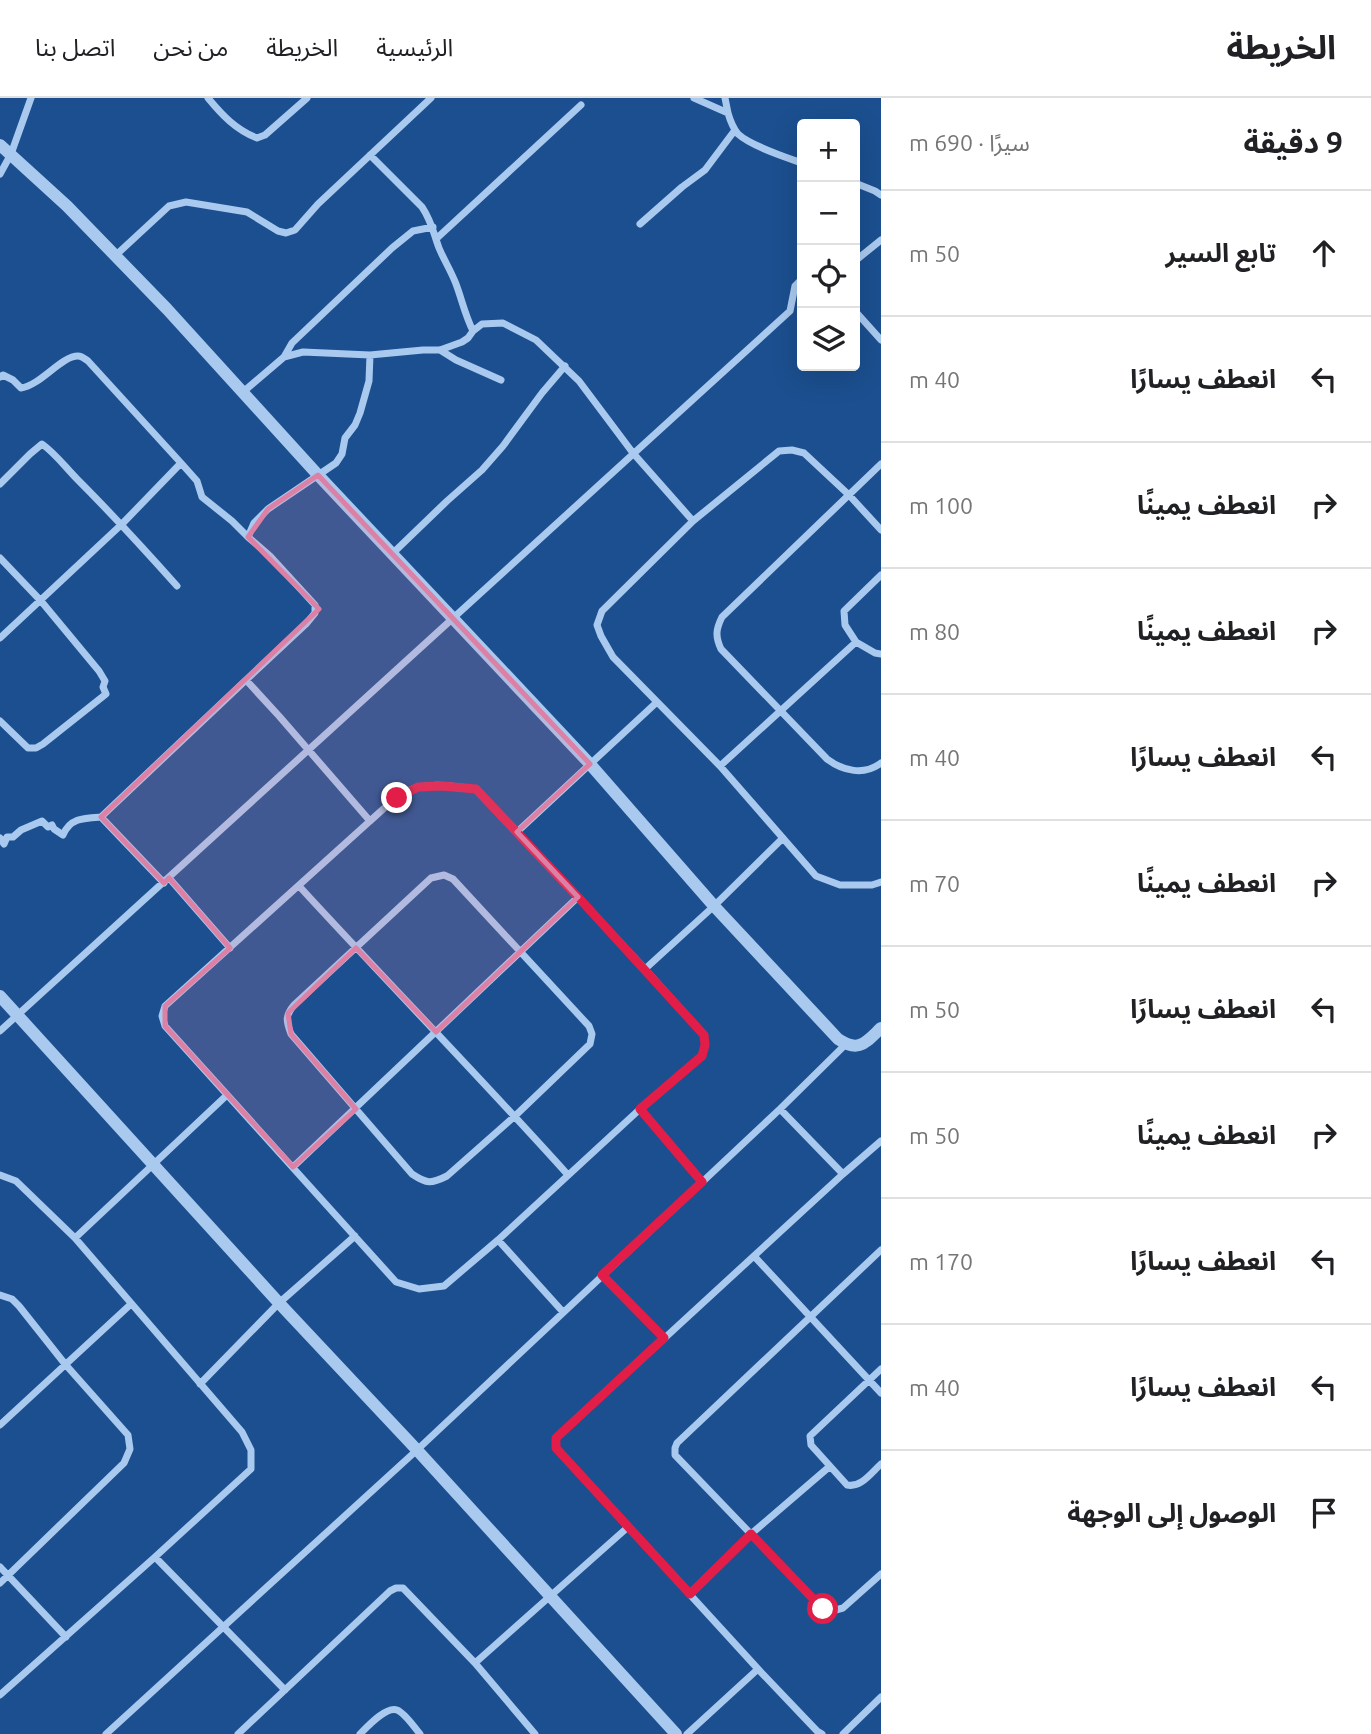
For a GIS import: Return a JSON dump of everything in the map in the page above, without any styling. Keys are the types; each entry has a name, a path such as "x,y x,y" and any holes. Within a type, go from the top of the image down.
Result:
{"street":[{"path":"0,174 11,155 31,98"},
{"path":"208,98 230,123 257,138 265,135 307,98"},
{"path":"116,255 169,206 186,202 247,212 278,231 286,233 295,230 318,204 431,98"},
{"path":"694,98 728,113"},
{"path":"725,98 728,113 739,135 797,161"},
{"path":"436,239 581,105"},
{"path":"640,224 705,170 736,130"},
{"path":"0,145 116,255 318,475 590,764 714,906 838,1039 856,1047 864,1044 881,1028"},
{"path":"370,155 422,207 433,227 473,331"},
{"path":"860,186 881,195"},
{"path":"284,358 292,343 392,248 413,231 433,227"},
{"path":"860,257 881,240"},
{"path":"0,1031 790,312 797,284"},
{"path":"860,317 881,340"},
{"path":"243,392 284,358 303,352 370,355 440,350 463,342 482,324 503,323 536,340 565,366 634,453 693,521"},
{"path":"440,350 501,380"},
{"path":"248,537 254,523 268,509 336,463 342,454 345,438 360,413 369,381 370,355"},
{"path":"0,377 3,375 13,380 21,388 29,387 62,363 76,356 83,357 197,481 202,497 271,557 315,604 316,609 306,625 101,817 73,822 63,835 52,825 48,827 42,821 13,837 7,837 4,844 0,838"},
{"path":"392,554 482,470 565,366"},
{"path":"0,484 42,444 53,452 122,524 177,586"},
{"path":"881,530 849,495 804,453 779,451 693,521 603,611 597,625 613,657 720,766 816,876 840,885 881,883"},
{"path":"0,638 122,524 181,463"},
{"path":"881,464 722,617 716,638 721,649 837,767 855,772 881,763"},
{"path":"0,558 41,601 99,671 105,681 103,687 106,694 36,748 28,748 0,721"},
{"path":"881,575 844,611 845,625 856,642 881,654"},
{"path":"720,766 856,642"},
{"path":"246,680 370,821"},
{"path":"517,832 657,702"},
{"path":"418,787 476,789 517,832 704,1035 705,1045 702,1056 640,1109 498,1240 444,1286 419,1289 396,1282 165,1026 162,1016 165,1006 370,821 397,798 418,787"},
{"path":"101,817 167,880 230,948"},
{"path":"645,969 783,838"},
{"path":"444,875 453,879 521,950 589,1026 592,1034 590,1044 515,1116 447,1175 436,1182 424,1182 412,1174 291,1034 287,1022 288,1013 431,878 444,875"},
{"path":"299,886 568,1175"},
{"path":"293,1167 578,897"},
{"path":"0,996 676,1734"},
{"path":"106,1734 416,1450 846,1044"},
{"path":"75,1238 227,1095"},
{"path":"640,1109 702,1182"},
{"path":"780,1109 843,1174"},
{"path":"822,1734 758,1669 556,1448 555,1443 556,1438 881,1141"},
{"path":"0,1175 16,1181 75,1238 242,1432 251,1450 251,1469 0,1695"},
{"path":"200,1384 279,1303 355,1236"},
{"path":"498,1240 563,1312"},
{"path":"881,1250 677,1443 675,1448 675,1455 823,1609 832,1611 843,1608 881,1574"},
{"path":"754,1256 881,1393"},
{"path":"602,1275 664,1338"},
{"path":"0,1295 12,1299 19,1306 65,1364 128,1435 130,1449 124,1463 0,1583"},
{"path":"0,1425 131,1304"},
{"path":"881,1369 810,1436 811,1445 847,1485 860,1483 881,1464"},
{"path":"690,1594 751,1534 829,1467"},
{"path":"475,1663 628,1527"},
{"path":"155,1557 285,1690"},
{"path":"0,1567 66,1637"},
{"path":"238,1734 390,1591 403,1588 475,1663 535,1734"},
{"path":"687,1734 758,1669"},
{"path":"843,1734 881,1697"},
{"path":"360,1734 391,1709 398,1710 420,1734"}],"highlighted area":[{"path":"318,475 590,764 517,832 578,897 436,1032 356,948 288,1013 291,1034 356,1109 293,1167 165,1026 165,1006 230,948 169,878 164,883 101,817 319,609 248,537 268,509"}],"route":[{"path":"397,798 418,787 476,789 704,1035 702,1056 640,1109 702,1182 602,1275 664,1338 556,1438 556,1448 690,1594 751,1534 823,1609"}]}
